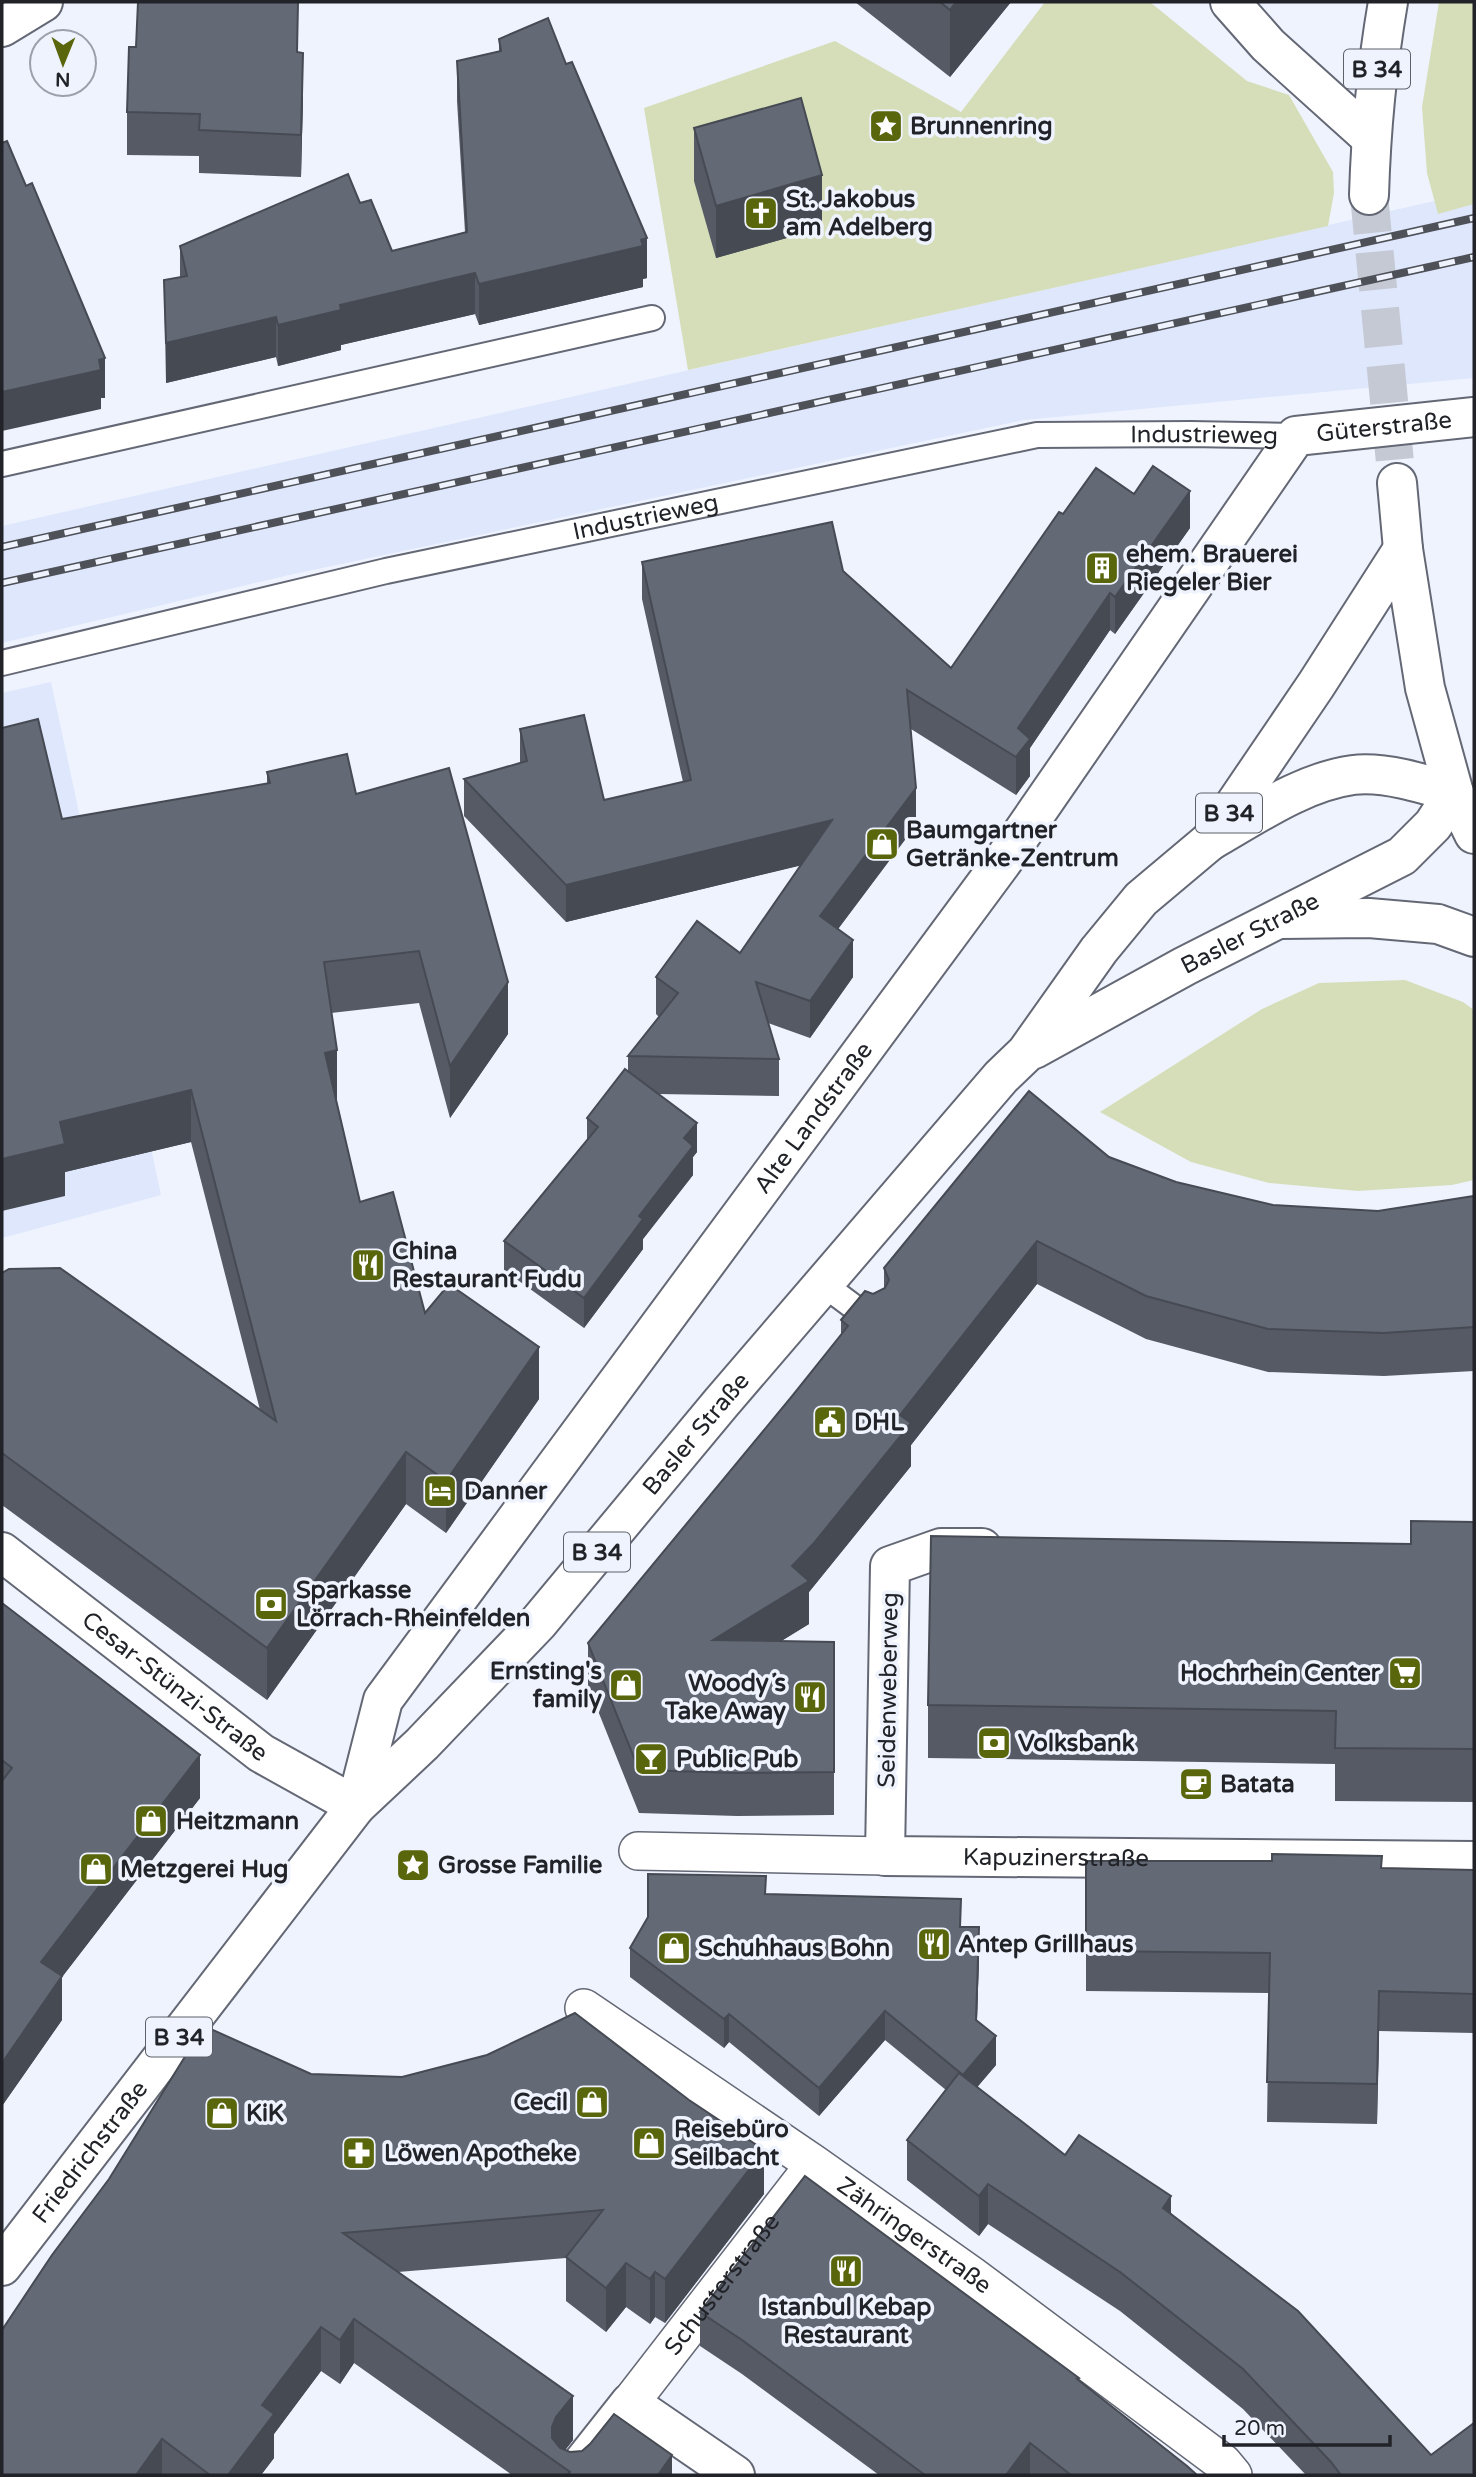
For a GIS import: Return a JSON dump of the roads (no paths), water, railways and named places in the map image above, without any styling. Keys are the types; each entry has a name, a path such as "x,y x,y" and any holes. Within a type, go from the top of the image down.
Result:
{"main road":[{"path":"2,27 43,2"},
{"path":"1230,2 1269,45 1370,137"},
{"name":"B 34","path":"1369,195 1370,137 1378,61 1388,2"},
{"name":"Güterstraße","path":"1296,436 1474,416"},
{"name":"Alte Landstraße","path":"356,1806 383,1700 1005,858 1296,436"},
{"path":"1397,482 1403,549 1425,688 1454,793 1474,834"},
{"name":"Basler Straße","path":"1210,841 1316,685 1403,549"},
{"name":"Basler Straße","path":"356,1806 422,1744 538,1623 823,1284 1001,1077 1026,1053 1099,950 1141,899 1210,841 1310,787 1354,775 1407,778 1454,793 1433,825 1402,856 1185,966 1026,1053"},
{"path":"1281,919 1369,918 1438,924 1474,937"},
{"name":"Seidenweberweg","path":"885,1856 890,1566 941,1548 1010,1548"},
{"name":"Cesar-Stünzi-Straße","path":"2,1552 261,1754 356,1806"},
{"name":"Friedrichstraße","path":"2,2266 356,1806"},
{"name":"Kapuzinerstraße","path":"885,1856 1474,1861"},
{"path":"630,2403 735,2475"},
{"name":"Schusterstraße","path":"573,2475 630,2403"}],"street":[{"name":"Kapuzinerstraße","path":"638,1851 885,1856"},
{"name":"Zähringerstraße","path":"584,2008 814,2164 981,2284 1223,2463 1233,2475"},
{"name":"Schusterstraße","path":"630,2403 814,2164"}],"lane":[{"path":"2,464 652,318"},
{"name":"Industrieweg","path":"2,663 386,570 1037,435 1191,433 1296,436"},
{"path":"823,1284 874,1322"}],"tunnel":[{"path":"1369,195 1397,483"}],"railway":[{"path":"2,547 1474,218"},
{"path":"2,583 1474,257"}],"place":[{"name":"Brunnenring","path":"886,126"},
{"name":"St. Jakobus am Adelberg","path":"761,213"},
{"name":"ehem. Brauerei Riegeler Bier","path":"1102,568"},
{"name":"Baumgartner Getränke-Zentrum","path":"882,844"},
{"name":"China Restaurant Fudu","path":"368,1265"},
{"name":"DHL","path":"830,1422"},
{"name":"Danner","path":"440,1491"},
{"name":"Sparkasse Lörrach-Rheinfelden","path":"271,1604"},
{"name":"Hochrhein Center","path":"1405,1673"},
{"name":"Ernsting's family","path":"626,1685"},
{"name":"Woody´s Take Away","path":"810,1697"},
{"name":"Volksbank","path":"994,1743"},
{"name":"Public Pub","path":"651,1759"},
{"name":"Batata","path":"1196,1784"},
{"name":"Heitzmann","path":"151,1821"},
{"name":"Grosse Familie","path":"413,1865"},
{"name":"Metzgerei Hug","path":"96,1869"},
{"name":"Antep Grillhaus","path":"934,1944"},
{"name":"Schuhhaus Bohn","path":"674,1948"},
{"name":"Cecil","path":"592,2102"},
{"name":"KiK","path":"222,2113"},
{"name":"Reisebüro Seilbacht","path":"649,2143"},
{"name":"Löwen Apotheke","path":"359,2153"},
{"name":"Istanbul Kebap Restaurant","path":"846,2271"}]}
